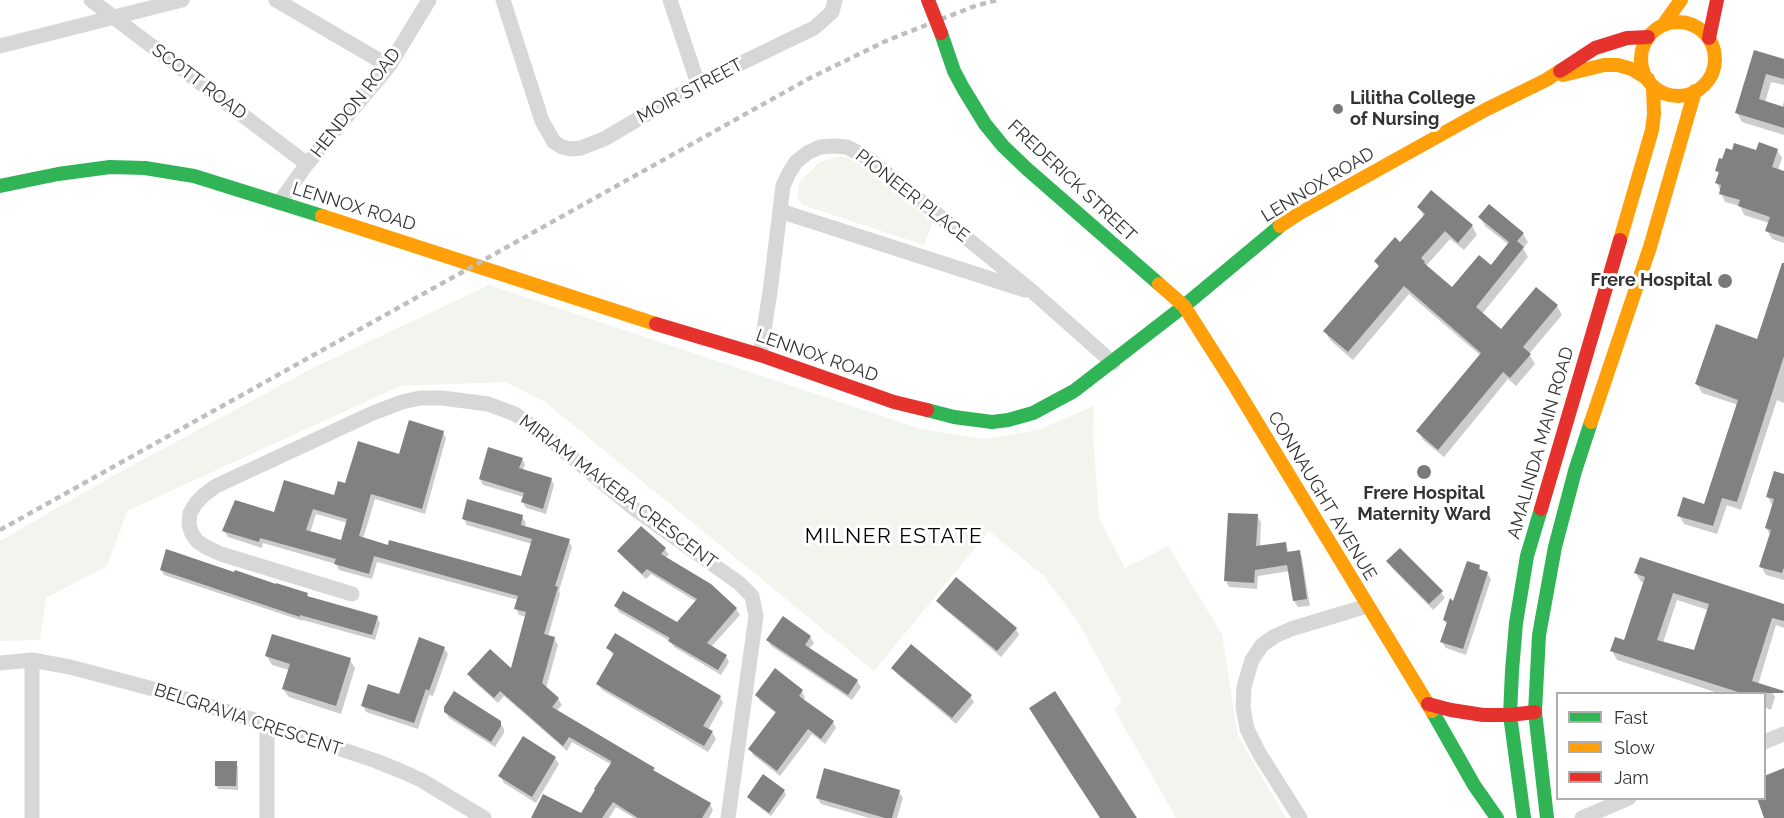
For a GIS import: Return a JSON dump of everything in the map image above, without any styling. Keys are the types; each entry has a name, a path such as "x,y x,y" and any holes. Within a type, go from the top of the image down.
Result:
{"street":[{"name":"SCOTT ROAD","path":"92,0 307,164"},
{"path":"0,46 182,0"},
{"path":"276,0 389,66"},
{"name":"HENDON ROAD","path":"279,203 307,164 389,66 429,0"},
{"name":"MOIR STREET","path":"503,0 543,122 554,142 571,149 603,139 698,84 814,28 832,12 835,0"},
{"path":"670,0 698,84"},
{"name":"FREDERICK STREET","path":"928,0 954,70 985,124 1004,146 1184,306"},
{"path":"1663,25 1681,0"},
{"path":"1709,38 1717,0"},
{"path":"1648,37 1663,25 1673,22 1694,25 1709,38 1714,50 1715,62 1712,74 1705,84 1685,95 1663,92 1650,82"},
{"name":"LENNOX ROAD","path":"3,188 110,167 145,168 194,176 621,313 760,355 894,402 954,417 992,422 1033,413 1074,391 1113,363 1285,222 1485,110 1546,80 1595,48 1628,38 1648,37"},
{"name":"AMALINDA MAIN ROAD","path":"1524,818 1510,715 1516,623 1527,556 1652,130 1654,114 1650,82 1643,69 1642,58 1643,47 1648,37"},
{"name":"LENNOX ROAD","path":"1546,80 1583,69 1611,65 1632,69 1650,82"},
{"path":"1547,818 1535,712 1539,635 1555,547 1575,471 1650,247 1695,91"},
{"name":"PIONEER PLACE","path":"760,355 783,186 796,162 807,153 820,147 833,146 847,147 868,158 1033,292 1113,363"},
{"name":"PIONEER PLACE","path":"780,211 1033,292"},
{"name":"CONNAUGHT AVENUE","path":"1184,306 1428,704 1474,785 1497,818"},
{"name":"MIRIAM MAKEBA CRESCENT","path":"352,594 208,548 198,542 192,534 189,525 190,513 196,503 216,486 373,413 402,402 420,398 442,398 488,404 515,414 546,436 636,510 739,583 752,596 756,616 728,818"},
{"path":"1300,818 1259,753 1247,729 1243,697 1252,660 1262,645 1275,636 1367,606"},
{"path":"32,660 32,818"},
{"name":"BELGRAVIA CRESCENT","path":"0,663 32,660 70,667 108,676 267,724 401,771 421,780 484,818"},
{"path":"1428,704 1467,713 1494,716 1535,712"},
{"path":"267,724 267,818"},
{"path":"1766,741 1784,734"},
{"path":"1582,818 1624,800"}],"shaded area":[{"path":"840,156 851,158 933,222 924,245 803,205 797,197 800,181 820,162"},
{"path":"489,285 921,429 983,439 1038,430 1094,406 1093,433 1099,518 1125,568 1168,546 1222,634 1238,736 1286,818 1176,818 1114,709 1122,702 1077,620 1044,576 989,531 874,671 545,402 506,382 400,386 127,511 107,566 46,598 40,640 0,641 0,541 111,477 311,369"}],"building":[{"path":"1754,50 1784,59 1784,79 1766,74 1759,99 1784,107 1784,128 1735,113"},
{"path":"1759,142 1778,149 1772,167 1784,171 1784,237 1765,231 1770,217 1738,206 1740,200 1719,194 1721,185 1715,183 1719,172 1715,171 1719,158 1722,159 1726,148 1732,150 1734,143 1756,150"},
{"path":"1431,190 1473,225 1458,243 1445,231 1421,258 1424,263 1452,287 1479,255 1491,265 1509,242 1478,217 1489,204 1524,233 1517,241 1524,247 1476,307 1501,329 1536,287 1558,305 1523,347 1531,354 1510,378 1503,372 1438,450 1416,431 1481,353 1404,286 1348,352 1323,331 1379,266 1374,261 1395,237 1400,242 1425,214 1417,207"},
{"path":"1782,263 1784,263 1784,356 1737,502 1722,498 1713,526 1677,516 1683,497 1704,504 1738,400 1695,384 1716,324 1757,339"},
{"path":"409,420 444,431 422,509 371,494 359,536 388,545 389,540 521,576 532,539 462,519 467,499 523,515 521,525 570,539 555,586 558,587 544,634 555,637 542,683 559,698 552,707 711,803 702,818 638,818 613,802 602,818 531,818 543,794 581,813 611,761 569,737 563,746 500,691 494,698 467,674 490,649 511,668 526,612 514,609 518,596 374,556 369,574 334,564 336,559 260,538 259,542 222,531 235,500 274,512 284,480 334,495 338,481 345,483 358,441 399,454","holes":["313,509 347,519 341,540 306,530"]},
{"path":"488,447 523,458 519,468 552,478 543,509 521,502 524,493 479,479"},
{"path":"1774,471 1784,474 1784,567 1782,573 1759,567 1771,530 1765,528 1774,499 1766,497"},
{"path":"1228,513 1258,514 1256,546 1286,542 1287,552 1300,550 1307,599 1293,601 1287,565 1255,570 1254,583 1224,581"},
{"path":"641,526 666,548 661,554 711,584 737,608 707,643 727,655 718,670 668,641 670,638 614,606 623,591 677,622 697,599 647,569 642,574 617,551"},
{"path":"1400,548 1443,591 1429,604 1386,561"},
{"path":"166,549 234,572 235,570 308,593 307,596 378,616 372,635 300,615 300,617 160,570"},
{"path":"1640,557 1784,604 1784,621 1772,618 1752,681 1784,691 1783,693 1738,692 1610,651 1615,637 1624,640 1645,577 1634,573","holes":["1673,593 1709,604 1694,650 1657,640"]},
{"path":"1467,561 1480,565 1479,569 1488,572 1463,649 1440,642 1447,622 1443,620 1450,598 1453,601"},
{"path":"956,577 1017,628 997,651 936,601"},
{"path":"783,616 811,636 805,645 858,680 848,695 766,640"},
{"path":"615,633 721,696 703,726 713,731 704,746 596,684 614,653 606,648"},
{"path":"272,634 351,658 336,706 282,689 290,664 265,656"},
{"path":"419,637 445,647 429,691 426,689 414,723 361,706 368,684 399,694"},
{"path":"911,644 972,695 952,718 891,668"},
{"path":"775,668 803,690 799,696 834,721 821,739 808,729 777,771 748,749 776,712 755,695"},
{"path":"454,691 501,721 501,726 491,742 444,712 444,707"},
{"path":"1055,691 1137,818 1100,818 1072,775 1029,708"},
{"path":"523,736 556,757 532,797 498,776"},
{"path":"215,761 237,761 236,786 215,786"},
{"path":"824,768 900,790 892,818 816,798"},
{"path":"1784,768 1784,818 1764,818 1758,800 1766,800 1766,775"},
{"path":"763,774 785,790 769,813 747,797"}],"railway":[{"path":"0,530 810,78 888,40 975,6 997,0"}],"traffic: fast":[{"path":"941,33 954,71 963,88 985,124 1003,146 1159,284"},
{"path":"0,186 58,174 110,167 145,168 194,176 322,216"},
{"path":"927,410 954,417 992,422 1033,413 1074,391 1184,306 1280,226"},
{"path":"1547,818 1535,712 1539,635 1555,547 1575,471 1591,422"},
{"path":"1524,818 1510,715 1512,671 1516,623 1527,556 1541,509"},
{"path":"1432,711 1474,785 1497,818"}],"traffic: slow":[{"path":"1663,25 1681,0"},
{"path":"1678,22 1692,25 1704,33 1712,45 1715,59 1712,73 1704,85 1692,93 1678,96 1664,93 1652,85 1644,73 1641,59 1644,45 1652,33 1664,25 1678,22"},
{"path":"1563,75 1604,65 1618,65 1632,69 1648,79"},
{"path":"1280,226 1485,110 1560,71"},
{"path":"1620,240 1652,130 1653,86"},
{"path":"1591,422 1650,247 1695,91"},
{"path":"322,216 656,324"},
{"path":"1159,284 1184,306 1432,711"}],"traffic: jam":[{"path":"928,0 941,33"},
{"path":"1709,38 1717,0"},
{"path":"1560,71 1595,48 1627,38 1648,37"},
{"path":"1541,509 1620,240"},
{"path":"656,324 760,355 894,402 927,410"},
{"path":"1428,704 1483,715 1535,712"}],"place":[{"name":"Lilitha College of Nursing","path":"1338,109"},
{"name":"Frere Hospital","path":"1725,281"},
{"name":"Frere Hospital Maternity Ward","path":"1424,472"}],"district":[{"name":"MILNER ESTATE","path":"894,537"}]}
